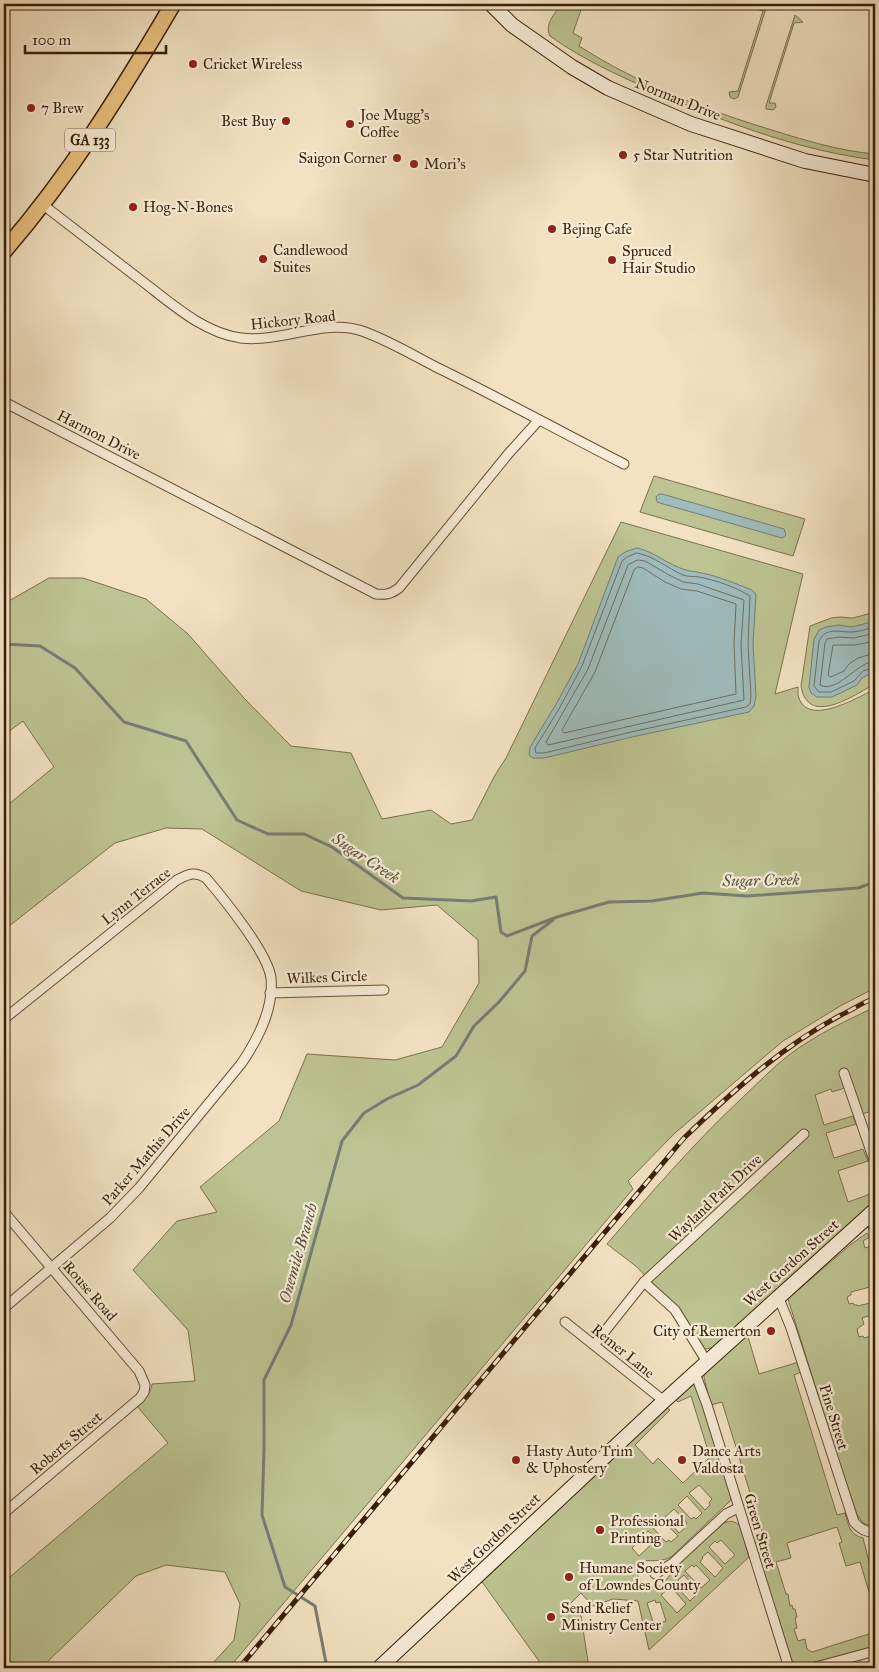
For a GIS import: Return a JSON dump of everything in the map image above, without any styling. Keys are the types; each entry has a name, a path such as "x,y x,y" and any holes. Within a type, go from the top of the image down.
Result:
{"main road":[{"name":"GA 133","path":"4,251 87,144 135,70 173,4"}],"street":[{"name":"Norman Drive","path":"491,4 512,25 572,67 608,88 691,124 805,161 875,176"},
{"name":"Hickory Road","path":"42,204 194,319 209,328 226,334 254,339 288,336 333,328 364,332 482,390 538,421 624,464"},
{"name":"Harmon Drive","path":"4,402 376,594 385,595 392,593 398,588 509,453 538,421"},
{"name":"Lynn Terrace","path":"4,1019 177,880 186,875 198,873 206,878 248,934 271,976 270,993"},
{"name":"Wilkes Circle","path":"270,993 384,990"},
{"name":"Parker Mathis Drive","path":"4,1308 110,1218 139,1188 241,1064 255,1043 264,1022 270,993"},
{"path":"844,1073 875,1163"},
{"name":"Wayland Park Drive","path":"594,1345 644,1282 804,1134"},
{"name":"Rouse Road","path":"4,1212 139,1371 145,1385 144,1392"},
{"path":"873,1212 875,1233"},
{"name":"West Gordon Street","path":"379,1668 694,1373 873,1212"},
{"path":"644,1282 674,1310 706,1362"},
{"name":"Pine Street","path":"778,1296 797,1345 854,1522 859,1528 868,1532 875,1532"},
{"name":"Remer Lane","path":"565,1322 664,1401"},
{"name":"Green Street","path":"694,1373 707,1405 789,1668"},
{"name":"Roberts Street","path":"4,1513 140,1398 144,1392"},
{"path":"655,1574 673,1563 726,1514 738,1508"},
{"path":"812,1668 875,1651"}],"green space":[{"path":"561,4 583,4 573,33 582,38 579,46 626,73 674,95 724,114 812,142 850,151 875,154 875,160 848,156 770,136 693,108 608,70 550,36 549,23"},
{"path":"759,4 767,5 738,97 734,99 730,97 729,92 738,91 763,11 756,9"},
{"path":"795,15 803,22 794,23 769,103 775,103 776,107 773,110 766,109 766,106"},
{"path":"654,476 805,519 793,556 640,512"},
{"path":"621,522 803,574 775,694 798,687 798,695 803,705 811,710 821,710 833,708 875,689 875,988 842,1005 783,1041 675,1133 628,1181 633,1189 229,1668 198,1668 213,1663 234,1640 240,1604 225,1572 166,1565 136,1576 41,1668 4,1668 4,1582 168,1443 137,1406 149,1394 152,1384 195,1381 188,1330 133,1270 177,1221 217,1212 200,1187 279,1121 307,1054 395,1060 442,1047 479,983 478,940 437,905 381,910 301,891 202,829 166,828 115,843 4,930 4,808 54,767 23,721 4,735 4,601 7,602 49,578 83,578 146,599 188,634 244,698 291,746 351,753 382,819 431,810 451,824 472,820 506,758"},
{"path":"875,612 875,684 833,705 822,707 813,705 805,698 801,686 810,626 831,618 853,618"},
{"path":"875,1007 875,1032 870,1034 875,1048 875,1110 862,1114 847,1069 840,1072 845,1088 832,1092 831,1089 815,1095 824,1125 853,1116 856,1124 826,1133 834,1158 863,1149 868,1161 838,1171 848,1202 875,1191 875,1203 715,1347 706,1349 700,1347 668,1300 637,1267 607,1244 689,1151 777,1065 820,1035"},
{"path":"867,1233 870,1237 863,1241 865,1248 874,1247 875,1265 869,1267 875,1282 875,1293 874,1289 870,1287 851,1292 851,1295 847,1297 849,1304 853,1303 857,1306 875,1302 875,1314 862,1318 864,1324 857,1329 859,1337 863,1336 864,1338 875,1335 875,1527 863,1523 854,1510 788,1299 850,1245"},
{"path":"746,1330 759,1374 799,1362 801,1372 794,1375 837,1515 845,1513 852,1532 863,1538 875,1585 875,1612 860,1562 846,1566 839,1543 842,1542 837,1527 787,1543 791,1558 776,1562 786,1594 788,1594 790,1606 792,1605 793,1609 795,1609 797,1628 794,1629 798,1641 805,1639 807,1649 812,1652 875,1632 875,1646 801,1666 791,1662 752,1538 761,1535 762,1539 764,1538 722,1402 711,1405 704,1378 704,1372"},
{"path":"691,1383 696,1385 731,1498 671,1557 661,1560 643,1561 639,1567 638,1577 640,1581 649,1586 661,1586 681,1562 724,1523 730,1521 740,1526 749,1557 649,1650 638,1601 613,1599 593,1606 581,1593 570,1604 581,1616 589,1668 544,1668 480,1579 666,1407 670,1410 635,1445 653,1464 658,1458 683,1483 710,1457 691,1396 678,1402 675,1399","holes":["699,1485 712,1499 709,1503 710,1505 705,1510 689,1493","687,1496 702,1513 696,1519 694,1517 691,1519 678,1505","674,1509 687,1523 685,1528 679,1533 665,1517","662,1520 678,1536 671,1542 669,1540 666,1542 653,1528","648,1531 654,1536 655,1541 639,1556 632,1548","721,1540 735,1555 725,1564 709,1547 715,1541 717,1543","708,1552 723,1568 715,1577 700,1562 702,1557","692,1565 694,1567 696,1565 710,1580 701,1588 685,1571","684,1575 699,1592 690,1601 676,1586 680,1582 678,1580","673,1589 686,1604 677,1613 661,1595 667,1590 669,1592","655,1600 656,1603 660,1602 666,1621 654,1625 647,1603"]}],"water":[{"path":"662,494 784,529 786,535 782,538 657,502 656,497"},
{"path":"637,548 650,552 679,568 721,578 752,590 756,594 753,644 756,696 754,706 749,712 544,758 533,758 529,755 530,747 578,664 618,557 625,552"},
{"path":"875,621 875,671 862,678 857,685 832,697 817,697 811,693 809,687 814,639 819,630 839,625 852,627"}],"waterway":[{"name":"Sugar Creek","path":"4,644 40,646 75,668 124,722 186,741 237,820 268,834 304,834 332,847 403,898 471,901 496,897 501,932 507,936 557,917 609,902 652,901 703,893 747,896 858,888 875,882"},
{"name":"Onemile Branch","path":"327,1668 315,1606 285,1587 262,1515 264,1380 291,1325 342,1141 364,1113 387,1099 418,1085 456,1056 474,1026 499,1002 525,971 532,936 553,920"}],"railway":[{"path":"239,1668 684,1138 739,1087 798,1041 875,998"}],"place":[{"name":"Cricket Wireless","path":"193,64"},
{"name":"7 Brew","path":"31,108"},
{"name":"Best Buy","path":"286,121"},
{"name":"Joe Mugg's Coffee","path":"350,124"},
{"name":"5 Star Nutrition","path":"623,155"},
{"name":"Saigon Corner","path":"397,158"},
{"name":"Mori's","path":"414,164"},
{"name":"Hog-N-Bones","path":"133,207"},
{"name":"Bejing Cafe","path":"552,229"},
{"name":"Candlewood Suites","path":"263,259"},
{"name":"Spruced Hair Studio","path":"612,260"},
{"name":"City of Remerton","path":"771,1331"},
{"name":"Hasty Auto Trim & Uphostery","path":"516,1460"},
{"name":"Dance Arts Valdosta","path":"682,1460"},
{"name":"Professional Printing","path":"600,1530"},
{"name":"Humane Society of Lowndes County","path":"569,1577"},
{"name":"Send Relief Ministry Center","path":"551,1617"}]}
